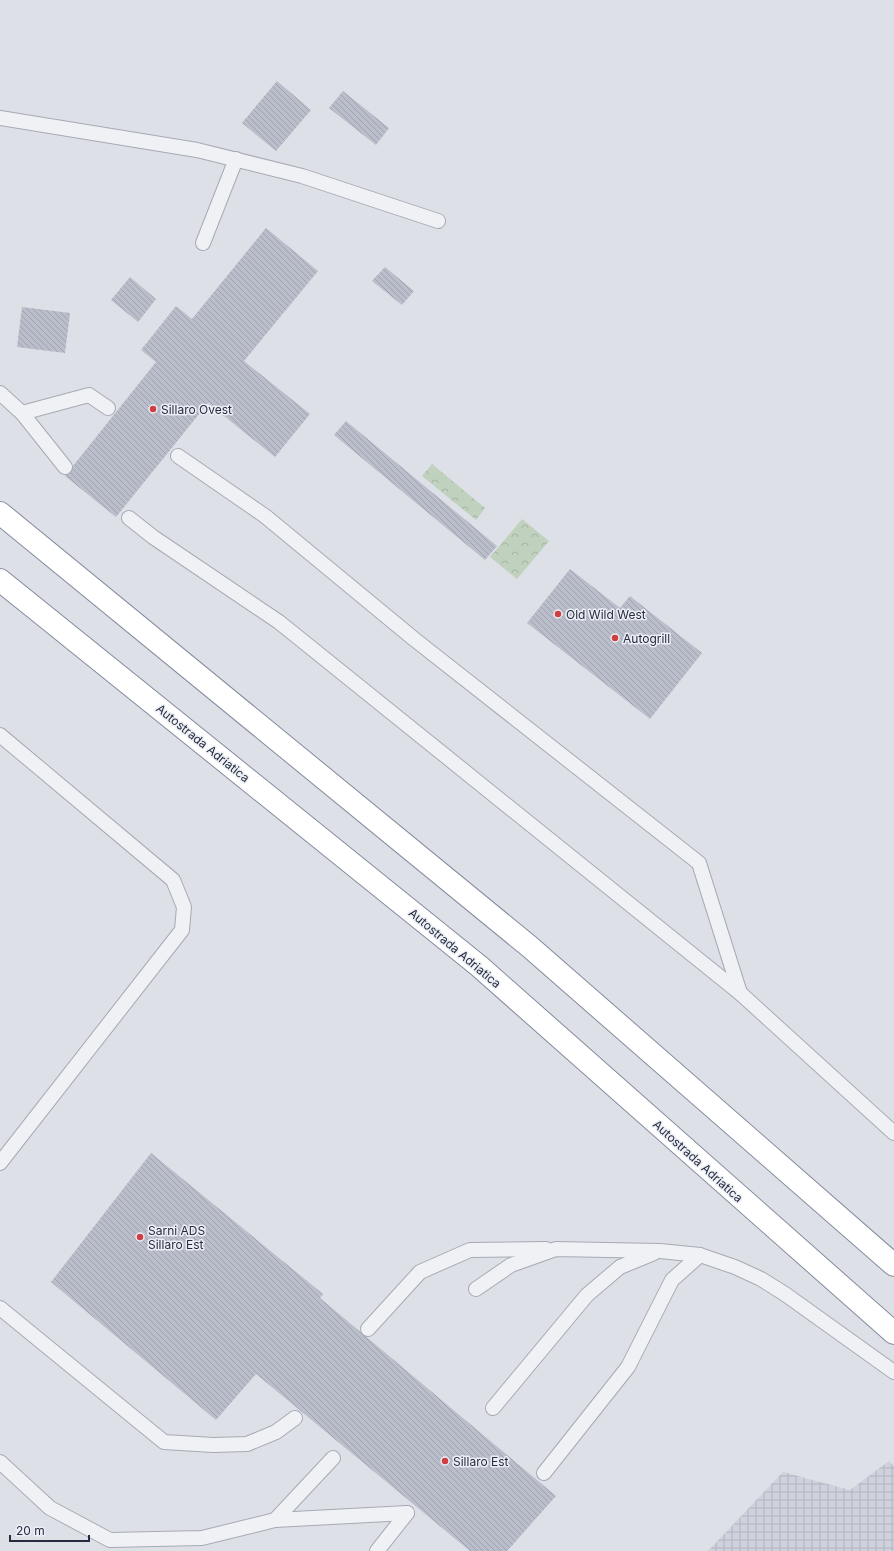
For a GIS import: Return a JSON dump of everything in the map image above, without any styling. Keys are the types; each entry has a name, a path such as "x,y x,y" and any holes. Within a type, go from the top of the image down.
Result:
{"highway":[{"path":"0,512 530,947 894,1265"},
{"name":"Autostrada Adriatica","path":"0,580 479,966 894,1333"}],"lane":[{"path":"0,118 197,150 236,159 302,176 438,221"},
{"path":"203,243 236,159"},
{"path":"0,393 22,413 65,467"},
{"path":"22,413 89,395 108,408"},
{"path":"178,456 265,516 414,639 699,863 740,993"},
{"path":"129,518 152,537 279,622 740,993 894,1133"},
{"path":"0,735 173,880 184,907 182,930 0,1163"},
{"path":"476,1290 511,1266 556,1249"},
{"path":"368,1329 420,1272 470,1250 660,1250 700,1255 735,1267 762,1279 792,1298 894,1372"},
{"path":"492,1408 587,1295 620,1267 660,1250"},
{"path":"544,1473 628,1367 672,1280 700,1255"},
{"path":"0,1308 164,1442 213,1445 247,1444 276,1432 295,1418"},
{"path":"275,1520 333,1458"},
{"path":"0,1462 50,1508 110,1540 202,1538 275,1520 407,1513 377,1551"}],"shaded area":[{"path":"889,1461 894,1466 894,1551 708,1551 783,1472 850,1490"}],"green space":[{"path":"432,464 485,508 476,520 422,476"},
{"path":"522,519 549,541 517,579 490,557"}],"building":[{"path":"277,81 311,110 276,151 242,123"},
{"path":"343,91 389,128 376,145 329,108"},
{"path":"266,228 318,271 244,361 310,414 275,457 208,403 116,517 65,476 156,362 141,350 176,306 192,319"},
{"path":"385,267 414,291 402,305 372,281"},
{"path":"130,277 156,299 138,322 111,300"},
{"path":"22,307 70,313 65,353 17,347"},
{"path":"346,421 497,546 485,560 334,435"},
{"name":"Autogrill","path":"570,569 620,608 630,596 702,653 650,719 527,623"},
{"path":"151,1153 323,1294 320,1298 556,1496 507,1551 470,1551 256,1374 216,1420 51,1282"}],"place":[{"name":"Sillaro Ovest","path":"153,409"},
{"name":"Old Wild West","path":"558,614"},
{"name":"Autogrill","path":"615,638"},
{"name":"Sarni ADS Sillaro Est","path":"140,1237"},
{"name":"Sillaro Est","path":"445,1461"}]}
